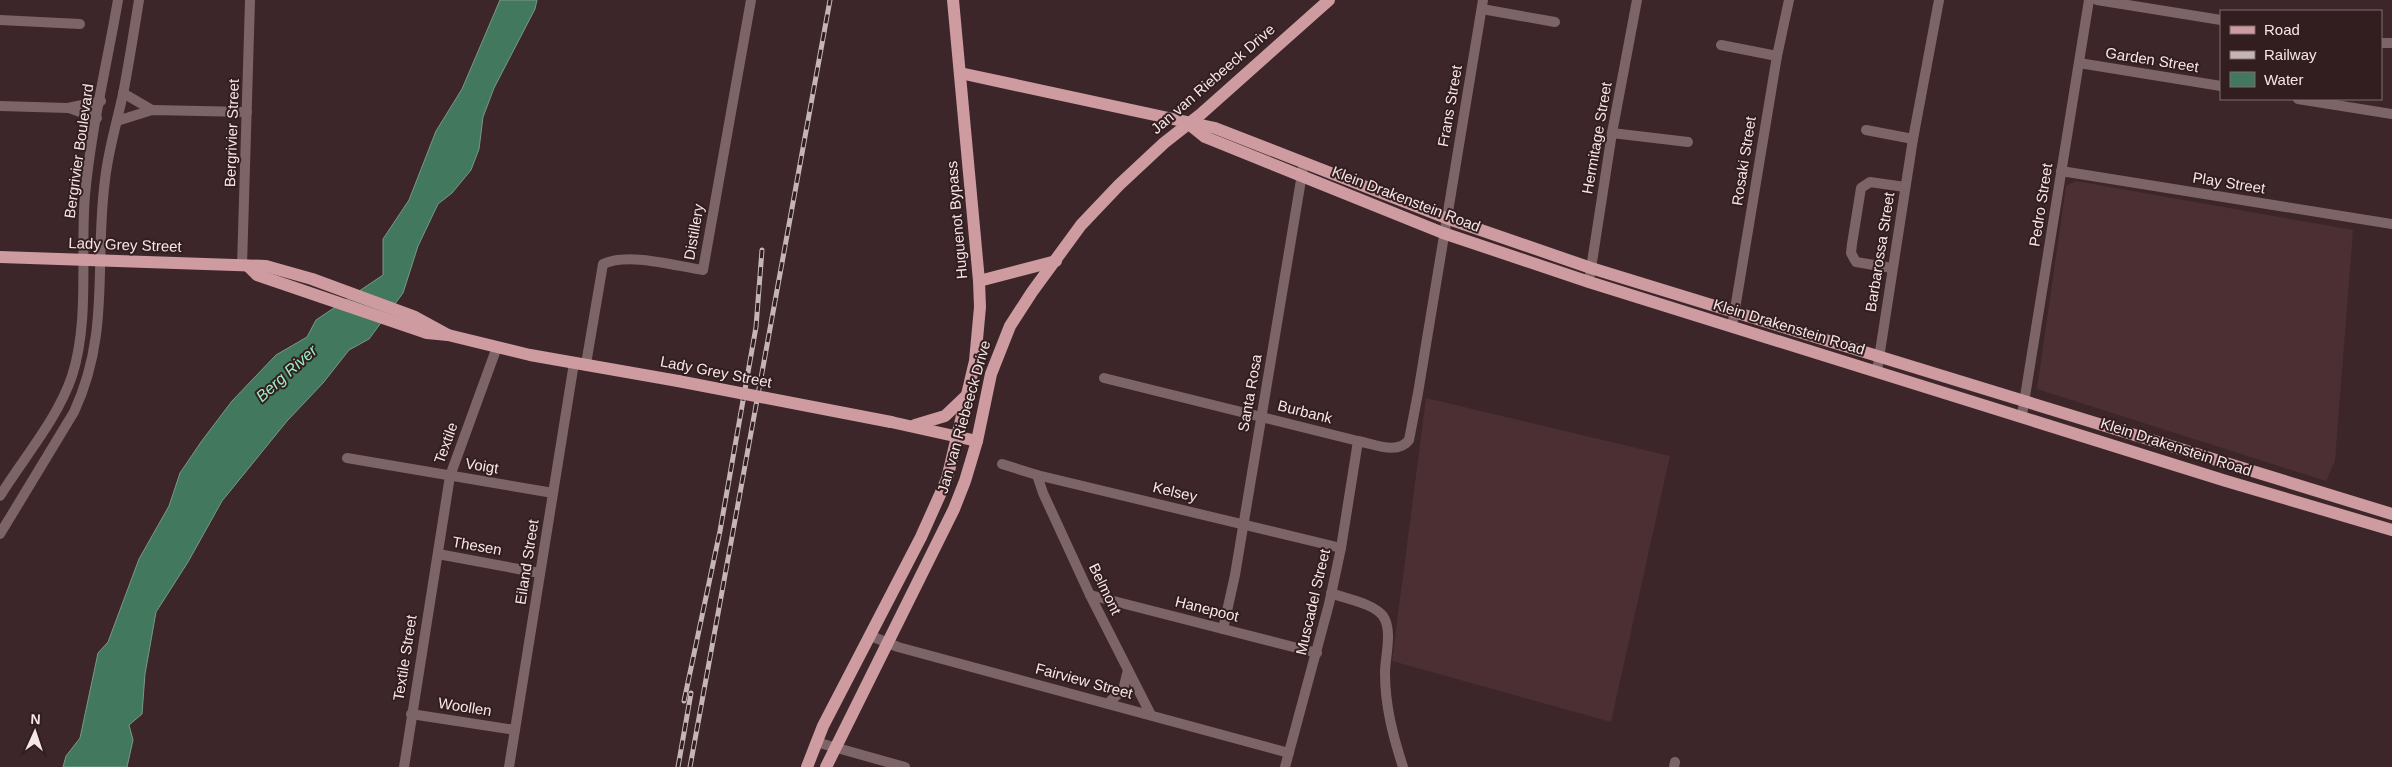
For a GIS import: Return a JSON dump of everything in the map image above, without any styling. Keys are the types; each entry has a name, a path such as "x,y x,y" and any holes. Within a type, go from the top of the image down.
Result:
{"main road":[{"name":"Huguenot Bypass","path":"953,0 979,281 979,335 958,435"},
{"name":"Jan van Riebeeck Drive","path":"826,767 886,641 954,509 977,441 991,374 1002,344 1022,306 1081,226 1118,185 1329,0"},
{"name":"Klein Drakenstein Road","path":"960,73 1189,124 1215,128 1446,218 1591,268 2392,514"},
{"name":"Klein Drakenstein Road","path":"1189,124 1205,137 1444,233 1589,282 2022,415 2226,480 2391,527"},
{"name":"Lady Grey Street","path":"0,257 266,266 312,279 415,317 448,335"},
{"path":"979,281 1056,261"},
{"name":"Lady Grey Street","path":"245,266 257,276 411,329 448,335 580,364 913,426 958,435 977,441"},
{"path":"913,426 945,416 967,395"},
{"name":"Jan van Riebeeck Drive","path":"807,767 816,742 921,538 947,479 958,435"}],"street":[{"name":"Bergrivier Boulevard","path":"0,496 56,410 71,378 76,360 81,327 86,194 97,118 118,0"},
{"name":"Bergrivier Boulevard","path":"0,534 63,431 82,393 96,343 103,192 123,94 139,0"},
{"name":"Bergrivier Street","path":"245,266 250,0"},
{"name":"Distillery","path":"580,364 603,264 612,260 626,259 703,270 751,0"},
{"name":"Hermitage Street","path":"1589,282 1612,133 1637,0"},
{"name":"Rosaki Street","path":"1732,327 1777,56 1789,0"},
{"name":"Barbarossa Street","path":"1877,371 1913,138 1939,0"},
{"name":"Pedro Street","path":"2022,415 2089,0"},
{"path":"2097,0 2220,20"},
{"path":"1482,5 1555,22"},
{"name":"Frans Street","path":"1444,233 1482,5"},
{"path":"0,20 80,24"},
{"path":"1721,45 1777,56"},
{"name":"Garden Street","path":"2079,63 2220,86"},
{"path":"123,94 152,110"},
{"path":"2304,100 2392,114"},
{"path":"0,106 68,108 101,101"},
{"path":"68,108 97,118"},
{"path":"117,121 152,110 248,112"},
{"path":"1866,130 1913,138"},
{"path":"1612,133 1688,142"},
{"name":"Santa Rosa","path":"1223,629 1262,416 1304,162"},
{"name":"Play Street","path":"2061,171 2392,224"},
{"path":"1892,268 1856,262 1851,253 1852,244 1861,188 1864,183 1870,182 1905,187"},
{"name":"Burbank","path":"1104,378 1358,440 1394,448 1401,447 1409,440 1444,233"},
{"name":"Textile","path":"438,554 450,476 496,347"},
{"name":"Eiland Street","path":"509,767 553,493 580,364"},
{"name":"Muscadel Street","path":"1285,767 1317,653 1331,593 1341,548 1358,440"},
{"name":"Voigt","path":"347,458 553,493"},
{"name":"Kelsey","path":"1002,464 1037,475 1341,548"},
{"name":"Belmont","path":"1037,475 1043,493 1090,594 1151,714"},
{"name":"Thesen","path":"438,554 540,573"},
{"name":"Textile Street","path":"404,767 438,554"},
{"path":"1331,593 1368,606 1378,611 1384,618 1387,633 1385,672 1388,710 1403,767"},
{"name":"Hanepoot","path":"1090,594 1317,653"},
{"name":"Fairview Street","path":"871,636 898,647 1289,752"},
{"path":"1108,703 1123,690 1128,670"},
{"name":"Woollen","path":"412,714 515,730"},
{"path":"816,742 905,767"}],"shaded area":[{"path":"2076,181 2353,230 2335,461 2326,481 2037,389 2066,186"},
{"path":"1426,398 1670,456 1611,722 1392,661"}],"water":[{"name":"Berg River","path":"500,0 537,0 535,9 494,88 483,117 479,149 471,170 452,193 438,204 418,246 403,293 369,339 349,350 323,383 287,421 222,501 188,562 156,612 145,674 142,714 129,725 133,740 127,767 63,767 66,756 80,738 98,653 108,642 139,559 169,506 180,473 232,401 276,355 307,337 316,320 383,275 383,239 409,200 436,131 462,89"}],"railway":[{"path":"690,767 830,0"},
{"path":"684,701 720,531 756,327 762,250"},
{"path":"678,767 691,693"}]}
